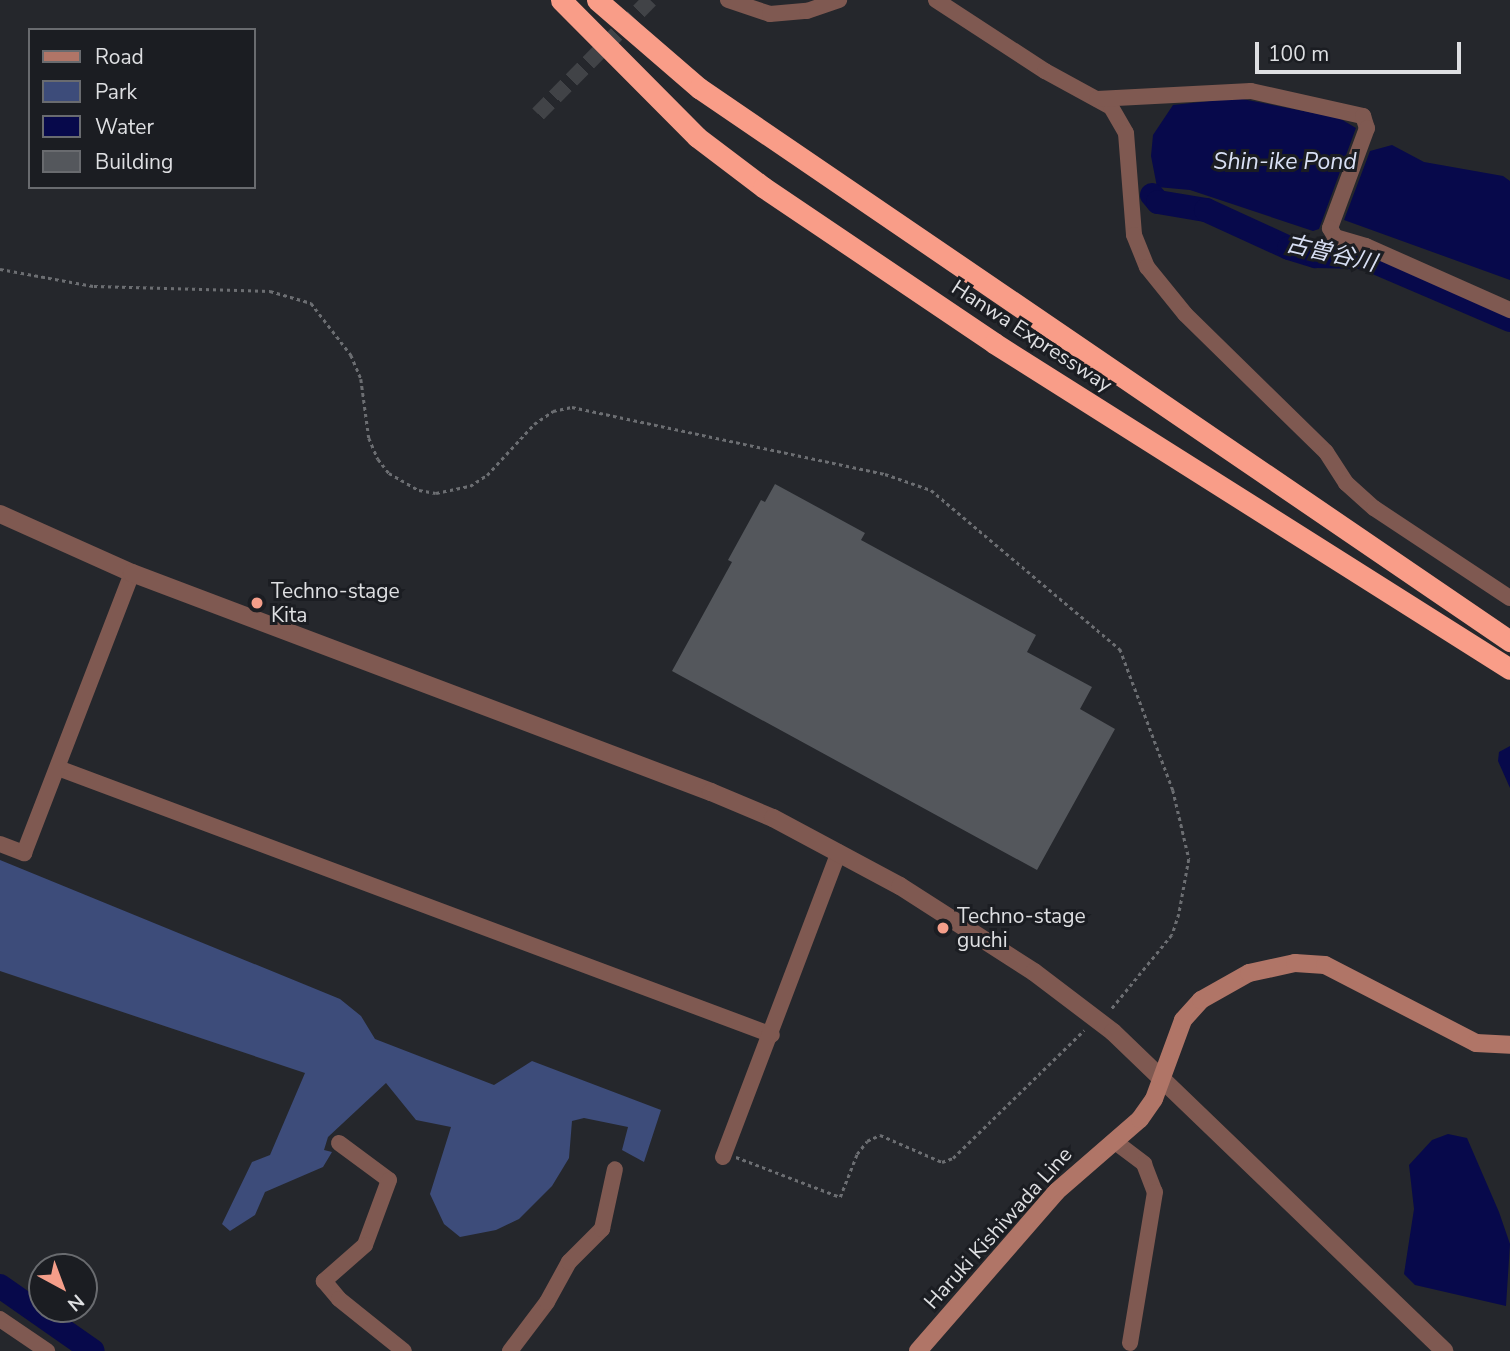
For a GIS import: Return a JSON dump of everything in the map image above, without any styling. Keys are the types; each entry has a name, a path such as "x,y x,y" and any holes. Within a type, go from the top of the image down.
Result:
{"highway":[{"name":"Hanwa Expressway","path":"561,0 697,137 763,187 994,343 1510,669"},
{"name":"Hanwa Expressway","path":"597,0 721,103 1510,640"}],"main road":[{"name":"Haruki Kishiwada Line","path":"918,1351 1056,1192 1114,1141 1154,1099 1160,1074 1183,1020 1201,1000 1250,973 1295,963 1325,965 1476,1043 1510,1045"}],"street":[{"path":"728,0 770,14 807,11 839,0"},
{"path":"936,0 1045,71 1097,99 1118,114 1126,133 1134,235 1147,267 1185,314 1326,452 1346,483 1365,500 1417,540 1510,598"},
{"path":"1097,99 1251,91 1363,117 1367,128 1330,228 1335,237 1366,246 1510,310"},
{"path":"0,514 132,573 699,787 839,852 950,917 1097,1020 1160,1074 1444,1351"},
{"path":"0,844 24,853 132,573"},
{"path":"58,768 772,1035"},
{"path":"723,1157 772,1035 839,852"},
{"path":"1114,1141 1144,1164 1155,1192 1130,1343"},
{"path":"339,1143 389,1180 365,1245 324,1281 339,1299 404,1351"},
{"path":"510,1351 547,1302 569,1262 602,1229 615,1169"},
{"path":"0,1319 47,1351"}],"path":[{"path":"0,269 94,286 270,291 312,303 345,345 361,379 369,439 378,458 389,473 419,490 436,493 470,486 487,475 534,424 553,411 572,407 885,474 931,490 1120,649 1173,790 1189,859 1179,914 1172,934 1157,955 1097,1020 953,1158 943,1162 880,1135 867,1141 857,1154 840,1197 738,1157 723,1157"}],"green space":[{"path":"0,860 340,999 361,1016 375,1039 494,1085 532,1061 661,1110 644,1162 622,1150 628,1127 584,1118 572,1121 569,1158 552,1186 519,1219 496,1230 460,1237 444,1224 430,1194 451,1127 416,1120 386,1083 328,1137 324,1150 332,1152 323,1167 265,1192 255,1215 230,1231 222,1224 252,1162 270,1155 305,1073 0,971"}],"water":[{"name":"Shin-ike Pond","path":"1237,98 1339,118 1356,128 1319,229 1313,231 1190,190 1157,187 1151,156 1153,135 1173,105"},
{"path":"1392,145 1424,162 1503,176 1510,181 1510,280 1344,220 1370,151"},
{"path":"1510,746 1510,788 1498,761 1499,752"},
{"path":"1448,1134 1467,1138 1510,1244 1506,1306 1415,1285 1404,1274 1414,1209 1409,1165 1432,1140"}],"building":[{"path":"775,484 865,533 861,540 1036,635 1027,652 1092,687 1080,709 1115,729 1037,870 672,671 732,562 728,560 761,500 765,502"}],"waterway":[{"name":"古曽谷川","path":"1152,195 1158,202 1206,210 1289,248 1316,256 1363,257 1510,320"},
{"path":"0,1286 93,1351"}],"tunnel":[{"path":"538,114 650,0"}],"place":[{"name":"Techno-stage Kita","path":"257,603"},
{"name":"Techno-stage guchi","path":"943,928"}]}
